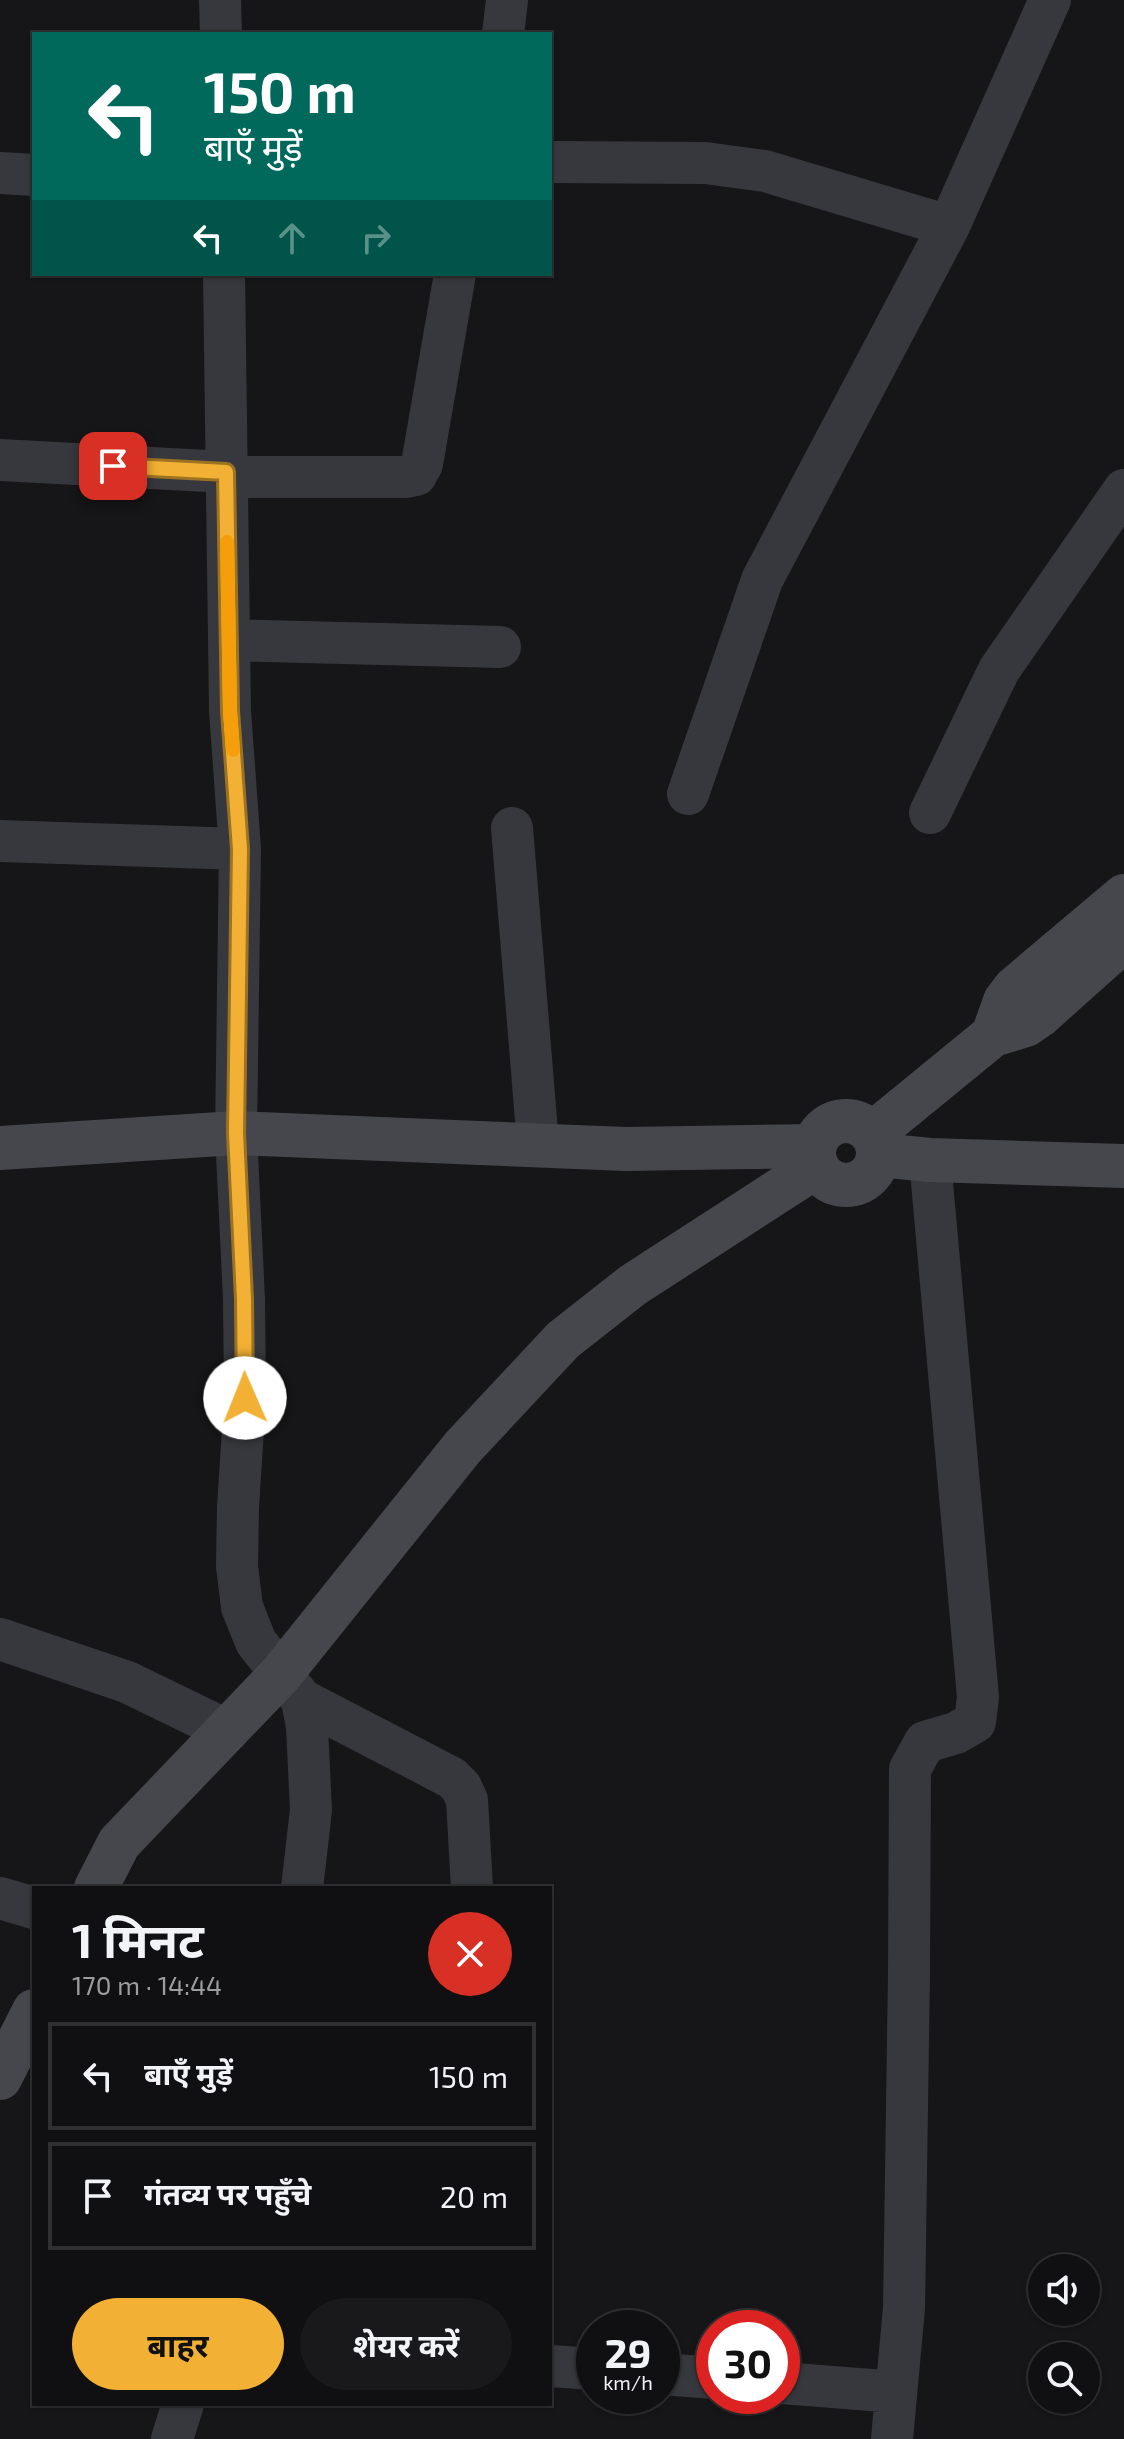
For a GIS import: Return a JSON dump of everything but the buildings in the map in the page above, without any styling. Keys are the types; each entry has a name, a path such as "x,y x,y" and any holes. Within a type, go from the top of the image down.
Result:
{"street":[{"path":"220,0 221,32"},
{"path":"503,32 507,0"},
{"path":"688,794 762,580 949,226 1050,0"},
{"path":"552,162 705,163 765,171 949,226"},
{"path":"0,173 32,175"},
{"path":"224,276 230,711 240,849 236,1133 245,1398 237,1566 242,1607 256,1642 291,1687 307,1727 311,1810 302,1886"},
{"path":"0,460 226,475 416,475 422,464 455,276"},
{"path":"930,813 999,670 1124,490"},
{"path":"229,640 500,647"},
{"path":"512,828 538,1144"},
{"path":"0,841 240,849"},
{"path":"993,1035 1005,1001 1015,988 1124,896"},
{"path":"876,1144 993,1035 1026,1025 1039,1016 1124,940"},
{"path":"97,1886 119,1843 228,1731 291,1687 463,1447 563,1340 633,1285 816,1156 825,1128 834,1123 855,1121 865,1126 876,1144 930,1160 1124,1166"},
{"path":"0,1148 236,1133 816,1156"},
{"path":"892,2439 904,2308 910,1769 925,1742 956,1733 975,1722 978,1697 930,1160"},
{"path":"0,1639 127,1682 228,1731"},
{"path":"291,1687 452,1778 461,1787 467,1800 472,1886"},
{"path":"0,1898 32,1907"},
{"path":"0,2078 32,2015"},
{"path":"552,2366 576,2368"},
{"path":"800,2384 896,2392"},
{"path":"172,2439 182,2406"}],"slow traffic":[{"path":"227,542 233,750"}],"route":[{"path":"113,466 226,472 230,711 240,849 236,1133 245,1398"}]}
